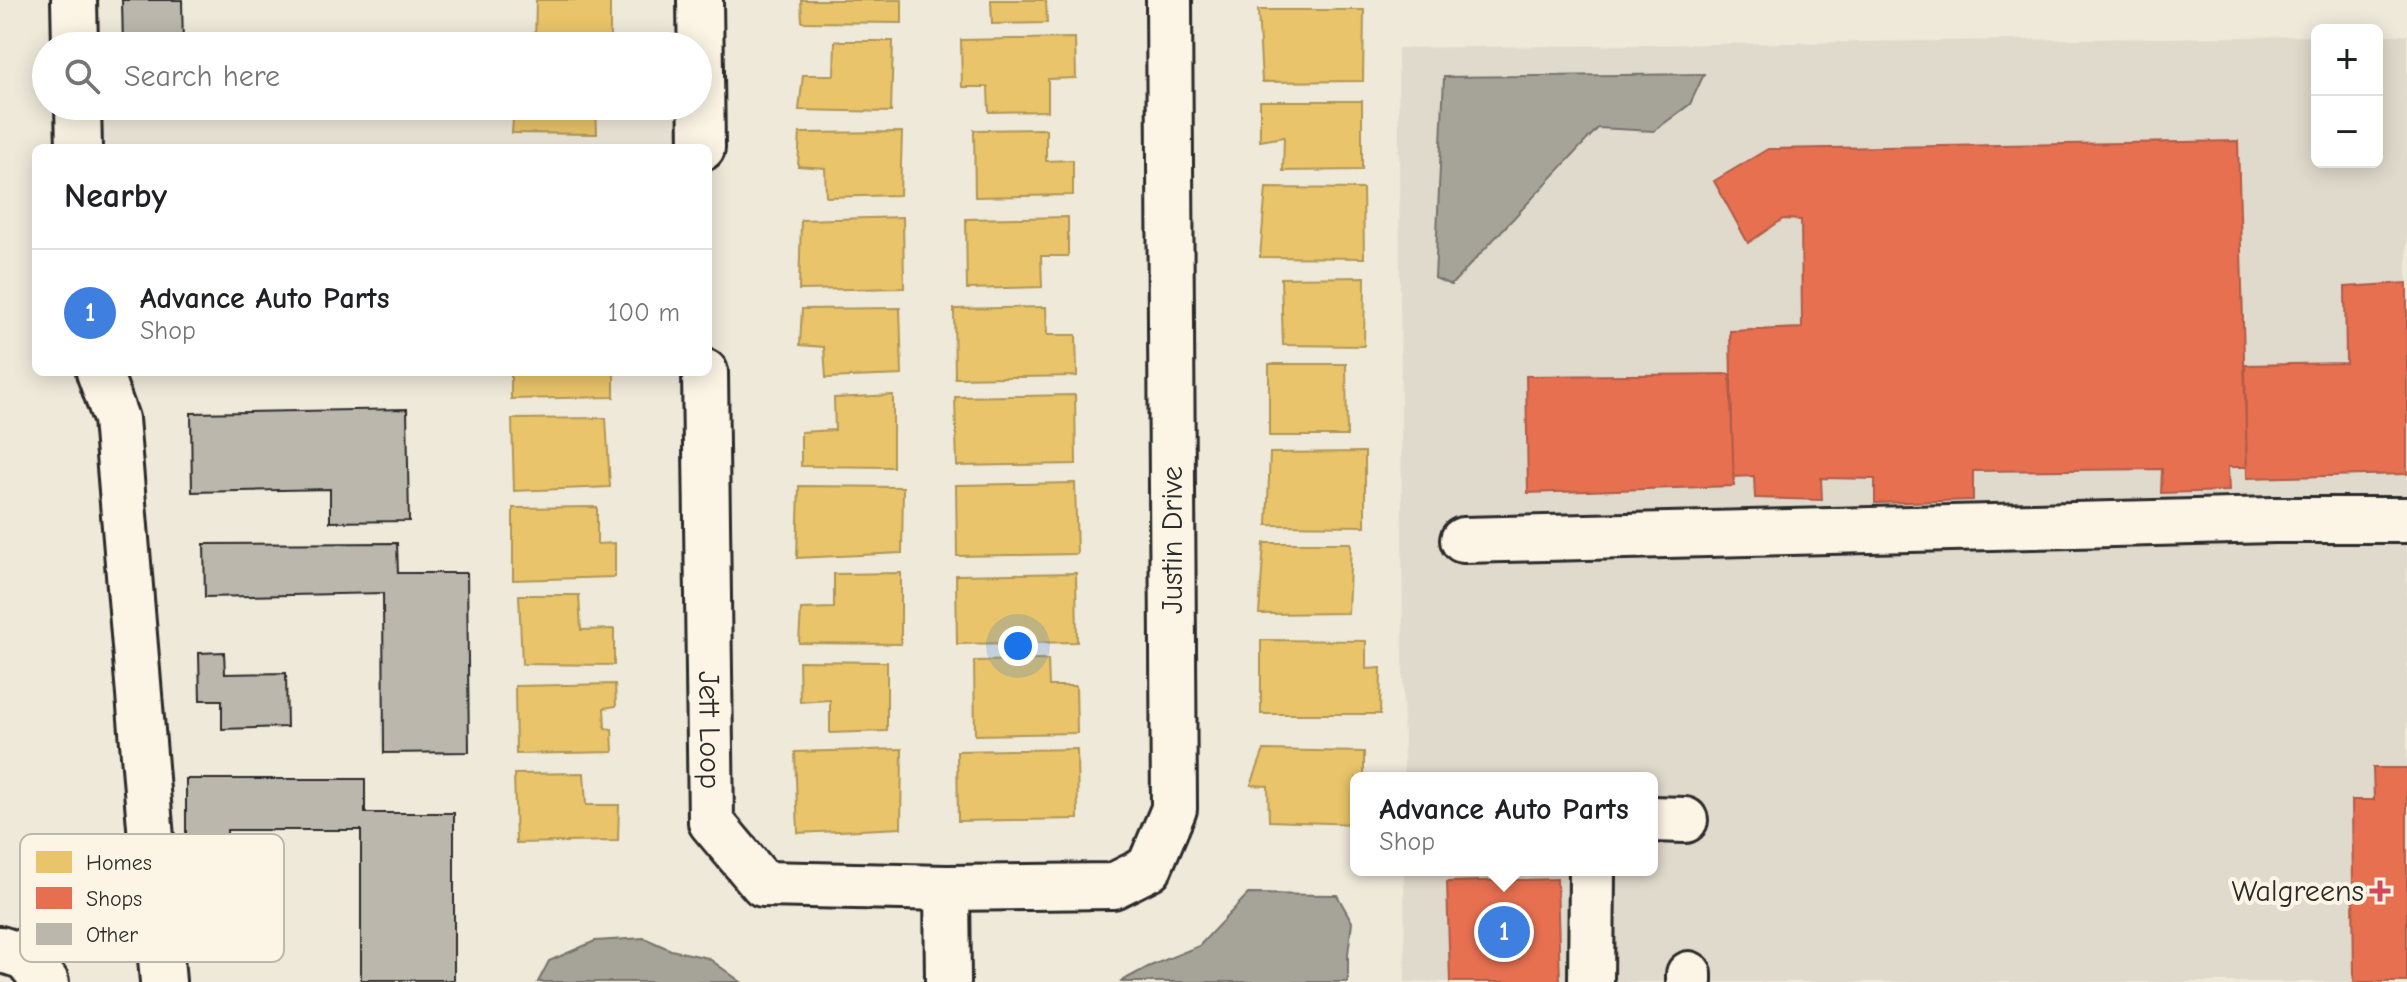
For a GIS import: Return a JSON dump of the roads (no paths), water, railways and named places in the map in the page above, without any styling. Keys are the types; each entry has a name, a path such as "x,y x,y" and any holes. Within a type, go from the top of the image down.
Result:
{"street":[{"path":"74,0 75,32"},
{"path":"700,0 700,32"},
{"name":"Justin Drive","path":"947,888 1113,886 1149,868 1174,809 1169,0"},
{"path":"78,120 79,144"},
{"path":"702,120 702,144"},
{"path":"100,376 116,419 151,834"},
{"name":"Jett Loop","path":"705,376 711,822 763,884 947,888"},
{"path":"1463,540 2274,520 2407,520"},
{"path":"1591,982 1592,876"},
{"path":"947,888 948,982"},
{"path":"0,949 20,955"},
{"path":"29,962 46,982"},
{"path":"161,962 163,982"}],"place":[{"name":"Walgreens","path":"2380,891"},
{"name":"Advance Auto Parts","path":"1504,932"}]}
